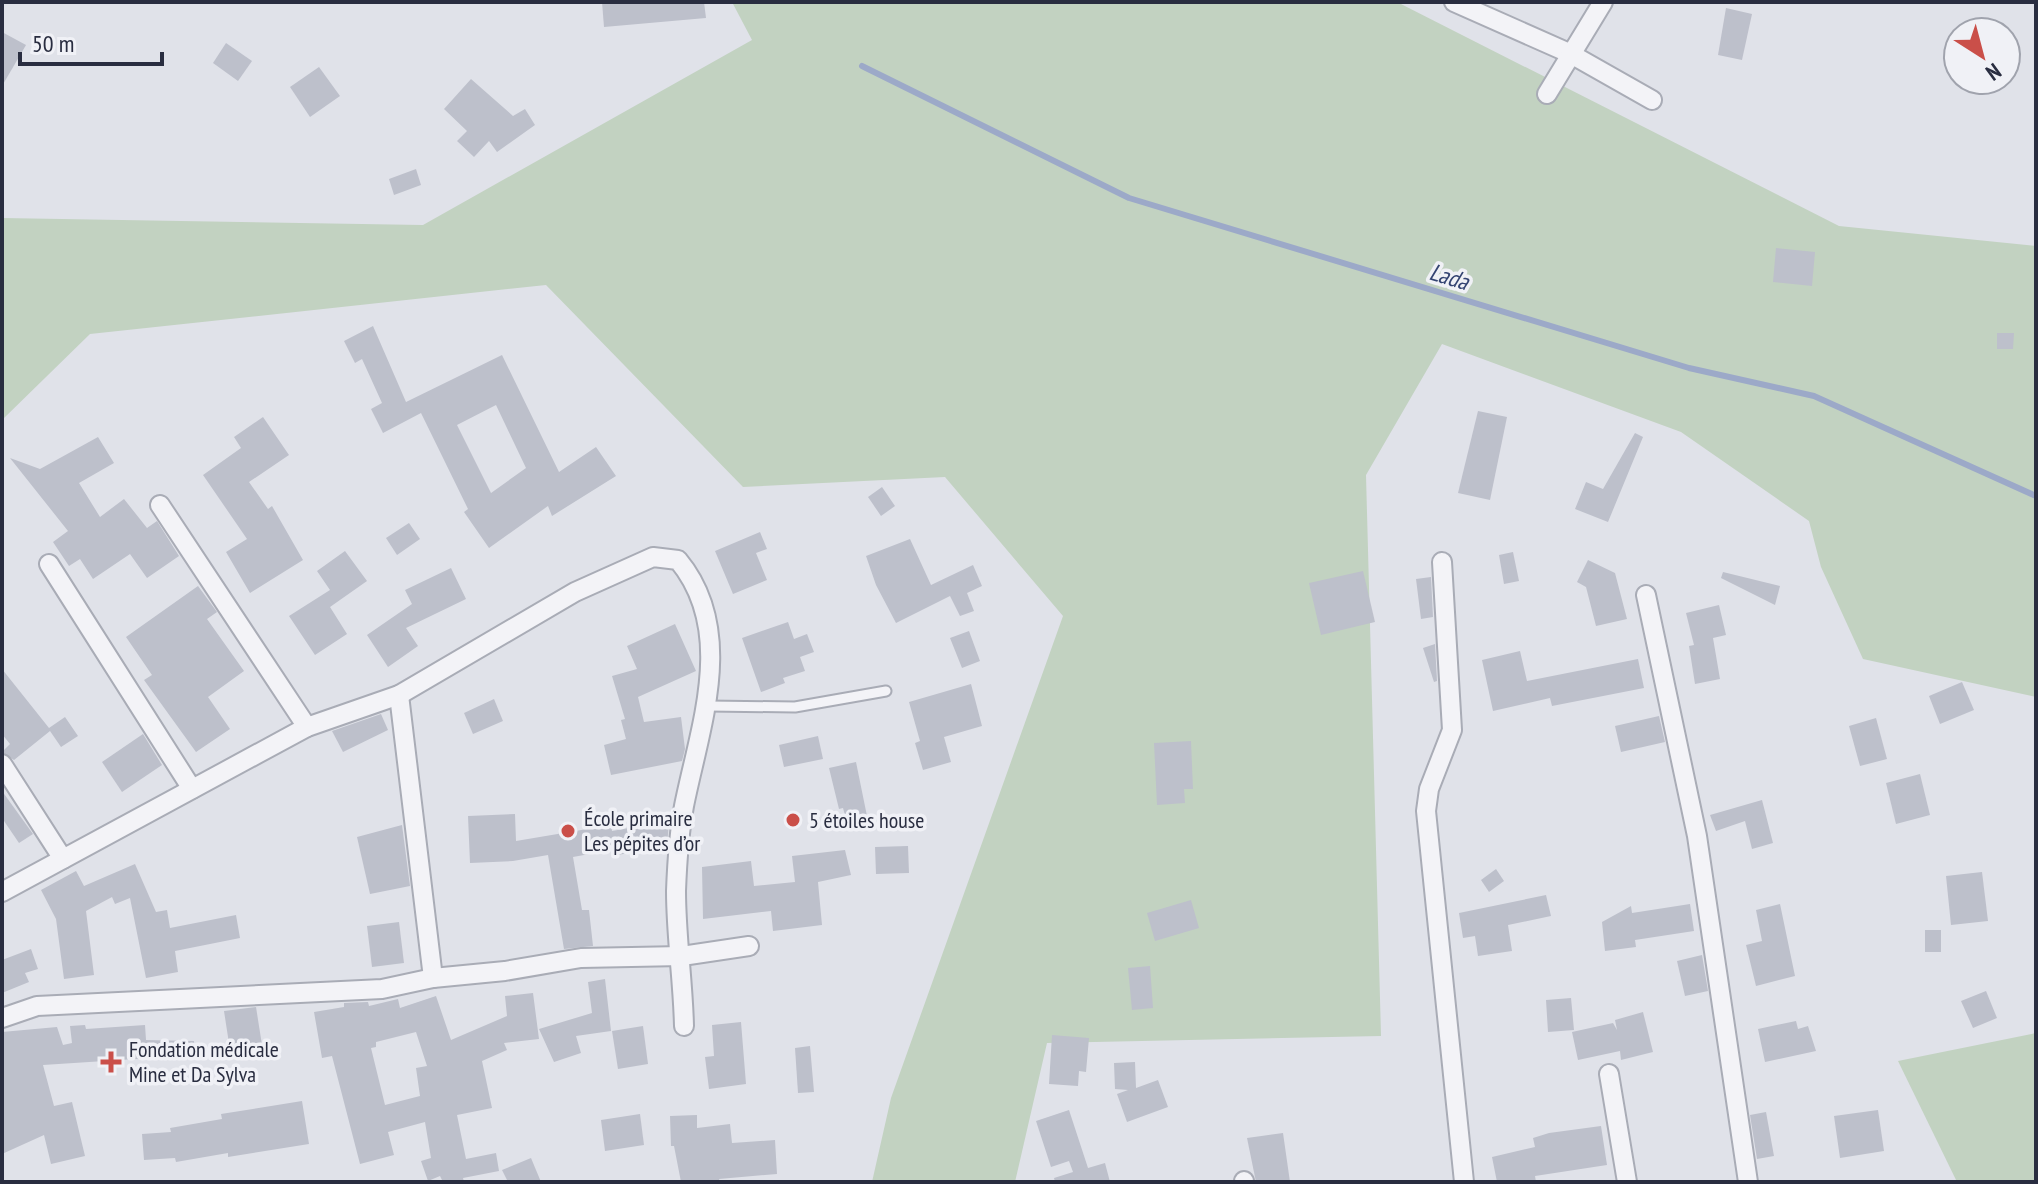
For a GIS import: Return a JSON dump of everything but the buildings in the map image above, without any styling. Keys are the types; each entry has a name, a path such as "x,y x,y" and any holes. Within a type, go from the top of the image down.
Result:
{"street":[{"path":"1454,2 1569,53 1652,100"},
{"path":"1547,94 1569,53 1603,2"},
{"path":"160,505 307,727"},
{"path":"2,892 307,727 399,695 575,592 653,557 678,560 692,578 704,611 711,651 708,706 684,809 676,892 684,1026"},
{"path":"1442,562 1452,730 1429,789 1426,811 1464,1182"},
{"path":"49,564 192,789"},
{"path":"1646,595 1697,836 1748,1182"},
{"path":"399,695 433,978"},
{"path":"2,764 63,859"},
{"path":"2,1018 37,1006 382,989 433,978 505,971 581,958 682,956 749,946"},
{"path":"1609,1074 1627,1182"}],"lane":[{"path":"708,706 795,707 886,691"}],"green space":[{"path":"732,2 1397,2 1839,226 2036,246 2036,697 1863,659 1821,567 1809,521 1681,432 1442,344 1366,475 1381,1036 1047,1043 1015,1182 872,1182 891,1098 1063,616 945,477 743,487 546,285 90,334 2,420 2,218 423,225 752,40"},
{"path":"2036,1033 2036,1182 1957,1182 1898,1061"}],"waterway":[{"name":"Lada","path":"862,66 1129,198 1689,368 1814,396 2036,496"}],"place":[{"name":"5 étoiles house","path":"793,820"},
{"name":"École primaire Les pépites d’or","path":"568,831"},
{"name":"Fondation médicale Mine et Da Sylva","path":"111,1062"}]}
